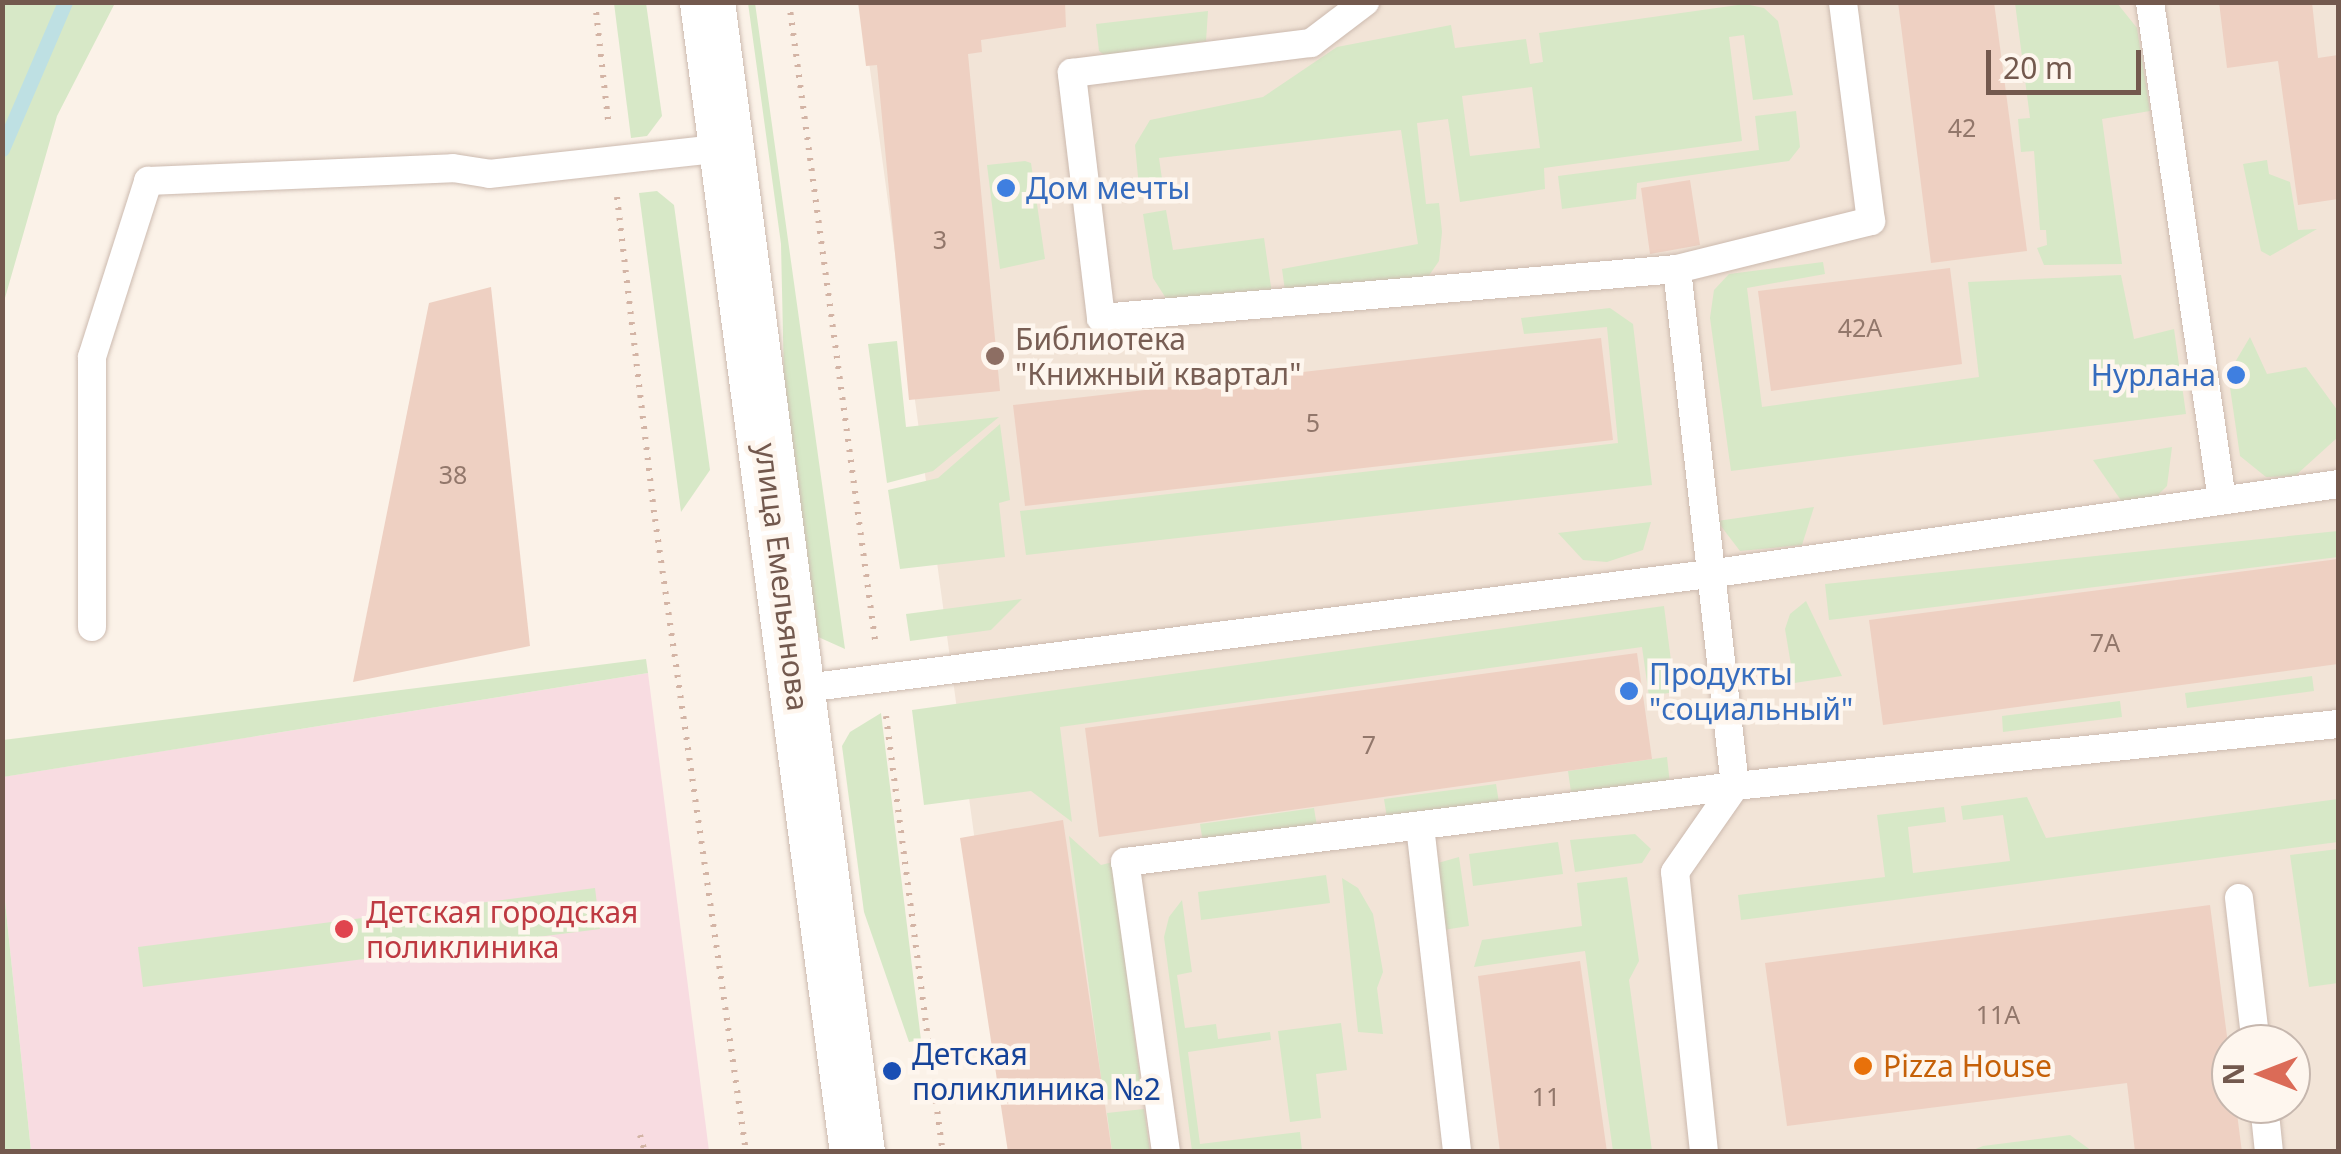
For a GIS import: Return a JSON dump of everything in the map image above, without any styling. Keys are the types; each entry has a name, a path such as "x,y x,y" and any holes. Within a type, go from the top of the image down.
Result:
{"main road":[{"name":"улица Емельянова","path":"707,2 858,1152"}],"lane":[{"path":"1365,2 1311,43 1072,73 1101,318 1676,269 1872,221 1843,2"},
{"path":"2150,2 2222,500"},
{"path":"92,627 92,358 148,182 453,168 489,174 726,148"},
{"path":"1676,269 1735,786 1675,872 1704,1152"},
{"path":"797,689 1709,574 2338,484"},
{"path":"1166,1152 1126,862 1735,786 2338,724"},
{"path":"1420,826 1457,1152"},
{"path":"2239,898 2254,1024"},
{"path":"2266,1124 2269,1152"}],"path":[{"path":"595,2 655,519 746,1152"},
{"path":"789,2 943,1152"},
{"path":"640,1135 645,1152"}],"shaded area":[{"path":"861,3 2338,3 2338,1151 1017,1151"},
{"name":"Детская городская поликлиника","path":"648,673 709,1151 31,1151 3,882 2,777"}],"green space":[{"path":"115,3 57,116 3,305 3,4"},
{"path":"614,3 646,3 662,116 647,136 631,138"},
{"path":"748,3 755,3 845,649 816,636 786,473 781,244"},
{"path":"2015,3 2117,3 2137,28 2150,111 2102,119 2122,264 2044,265 2037,248 2047,245 2046,230 2040,230 2034,151 2021,152 2018,119 2030,118"},
{"path":"1745,4 1764,8 1778,21 1793,95 1753,100 1744,35 1729,37 1742,141 1544,168 1545,189 1460,202 1448,119 1417,123 1426,204 1439,203 1442,232 1439,261 1428,277 1286,298 1282,269 1418,244 1401,130 1159,158 1164,193 1140,198 1135,145 1150,120 1263,97 1337,47 1451,25 1455,48 1526,39 1530,64 1543,62 1539,33","holes":["1532,87 1540,148 1470,156 1462,96"]},
{"path":"1208,11 1206,41 1106,56 1099,51 1096,24"},
{"path":"1796,111 1800,147 1789,161 1637,183 1636,199 1562,209 1558,176 1759,150 1755,116"},
{"path":"2267,160 2269,174 2290,182 2298,230 2317,229 2270,256 2261,251 2243,164"},
{"path":"1031,163 1045,259 1000,269 987,165"},
{"path":"657,191 674,205 710,470 681,512 639,193"},
{"path":"1166,210 1173,250 1264,238 1273,301 1169,303 1153,278 1143,214"},
{"path":"1823,262 1825,274 1747,288 1762,407 1979,377 1968,282 2121,275 2134,339 2174,329 2186,414 1731,471 1710,318 1714,290 1729,274"},
{"path":"1610,308 1633,324 1652,485 1026,555 1020,511 1618,443 1607,327 1524,334 1521,318"},
{"path":"2250,337 2267,374 2306,367 2338,411 2338,437 2295,476 2266,477 2240,456 2228,374"},
{"path":"897,341 906,427 999,417 933,471 887,483 868,344"},
{"path":"1000,424 1010,500 999,503 1005,557 900,569 888,490 938,478"},
{"path":"2172,447 2167,486 2152,501 2127,509 2093,460"},
{"path":"1814,507 1802,545 1740,551 1717,521"},
{"path":"1651,522 1643,550 1607,562 1583,560 1558,533"},
{"path":"2338,531 2338,557 1829,620 1825,584"},
{"path":"1022,599 991,630 910,641 906,614"},
{"path":"1806,601 1842,676 1794,683 1785,629 1790,614"},
{"path":"1664,606 1675,692 1649,696 1642,647 1060,727 1072,822 1031,791 924,805 912,710"},
{"path":"646,659 648,673 3,777 3,740"},
{"path":"2312,676 2314,691 2187,708 2185,693"},
{"path":"2120,701 2122,717 2003,732 2002,716"},
{"path":"881,713 921,1040 909,1042 864,912 842,746 850,732"},
{"path":"1667,757 1670,784 1572,799 1568,771"},
{"path":"1496,784 1500,809 1388,825 1384,799"},
{"path":"2027,797 2046,838 2338,799 2338,842 1741,920 1738,895 1885,877 1877,815 1944,807 1946,822 1908,827 1913,873 2010,861 2003,815 1963,820 1961,806"},
{"path":"1314,808 1318,833 1204,849 1200,824"},
{"path":"1635,834 1651,849 1642,863 1575,872 1570,840"},
{"path":"1069,836 1101,865 1113,862 1142,1096 1104,1100"},
{"path":"1558,842 1563,874 1473,886 1469,854"},
{"path":"2338,849 2338,983 2309,987 2290,855"},
{"path":"1459,857 1469,926 1418,934 1415,894 1431,865"},
{"path":"1326,875 1330,903 1201,920 1198,892"},
{"path":"1627,877 1639,961 1629,980 1652,1151 1613,1151 1585,951 1474,967 1482,940 1582,926 1577,883"},
{"path":"1342,878 1358,888 1373,914 1383,972 1377,988 1383,1034 1358,1032"},
{"path":"3,882 31,1151 3,1151"},
{"path":"595,888 600,929 143,987 138,947"},
{"path":"1182,900 1192,972 1177,975 1185,1028 1216,1024 1218,1039 1270,1032 1271,1040 1188,1052 1200,1144 1300,1132 1302,1151 1192,1151 1164,937 1169,917"},
{"path":"1341,1023 1347,1070 1316,1074 1321,1118 1290,1122 1278,1031"},
{"path":"1144,1109 1150,1151 1112,1151 1107,1113"},
{"path":"2070,1135 2092,1151 1971,1151 1983,1146"}],"building":[{"path":"858,2 1065,2 1066,27 981,40 982,52 968,54 1000,391 909,400 877,65 866,66"},
{"path":"1898,2 1994,2 2027,251 1931,263"},
{"path":"2219,2 2312,2 2318,58 2338,55 2338,199 2298,205 2278,61 2227,68"},
{"path":"1690,180 1700,245 1650,254 1641,188"},
{"path":"1950,268 1962,364 1771,391 1758,291"},
{"path":"491,287 530,646 353,682 429,303"},
{"path":"1601,338 1613,440 1025,506 1013,405"},
{"path":"2338,559 2338,664 1883,725 1869,620"},
{"path":"1637,653 1652,759 1099,837 1085,728"},
{"path":"1063,820 1112,1152 1008,1152 960,838"},
{"path":"2210,905 2225,1024 2211,1024 2211,1124 2238,1124 2242,1152 2135,1152 2127,1083 1787,1126 1765,963"},
{"path":"1580,961 1607,1152 1500,1152 1478,976"}],"waterway":[{"path":"2,149 65,2"}],"place":[{"name":"Дом мечты","path":"1006,188"},
{"name":"Библиотека \"Книжный квартал\"","path":"995,356"},
{"name":"Нурлана","path":"2236,375"},
{"name":"Продукты \"социальный\"","path":"1629,691"},
{"name":"Детская городская поликлиника","path":"344,929"},
{"name":"Pizza House","path":"1863,1066"},
{"name":"Детская поликлиника №2","path":"892,1071"}]}
